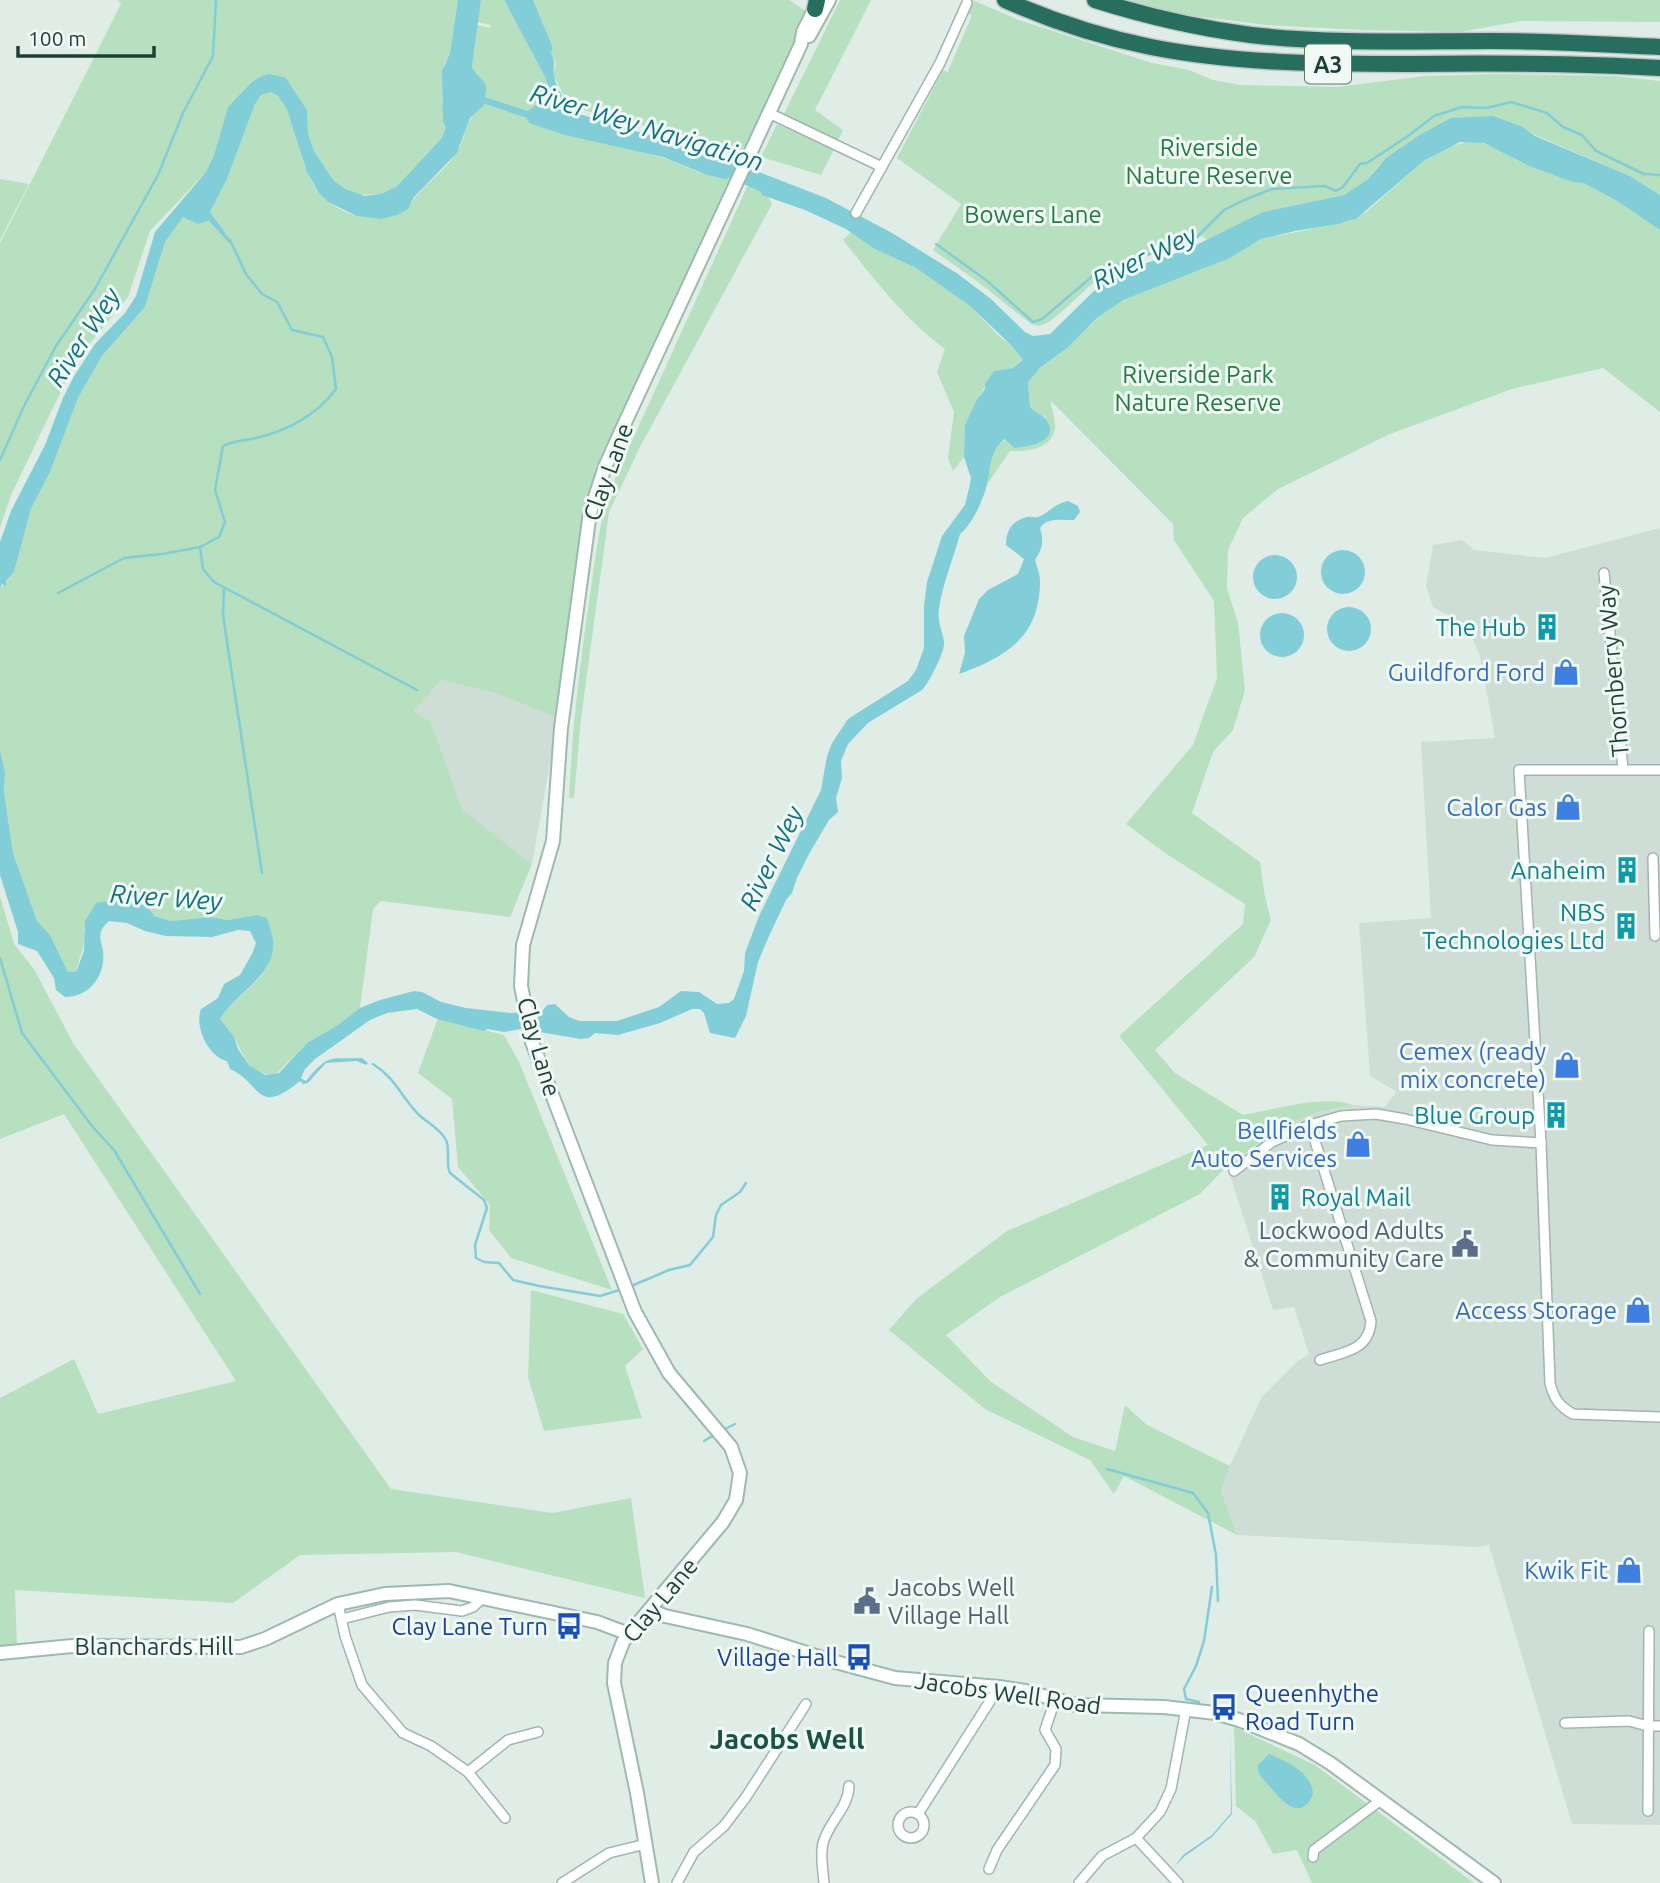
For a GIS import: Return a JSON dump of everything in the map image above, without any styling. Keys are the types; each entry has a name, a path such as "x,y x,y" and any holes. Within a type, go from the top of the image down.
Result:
{"highway":[{"name":"A3","path":"1005,0 1104,36 1152,47 1238,60 1314,64 1543,64 1660,68"},
{"name":"A3","path":"1095,0 1172,22 1285,38 1660,47"}],"street":[{"name":"Clay Lane","path":"652,1883 614,1683 615,1663 629,1634 723,1522 736,1500 740,1473 732,1447 669,1373 625,1287 530,1033 524,1008 521,959 527,925 548,865 553,841 561,729 590,512 605,467 801,44 803,32 820,2"},
{"path":"856,213 945,53 967,3"},
{"path":"769,113 882,167"},
{"name":"Thornberry Way","path":"1604,573 1623,769"},
{"path":"1660,770 1519,770 1541,1143 1550,1383 1554,1398 1561,1407 1573,1414 1660,1417"},
{"path":"1653,858 1657,888 1655,936"},
{"path":"1234,1171 1272,1142 1310,1125 1341,1116 1376,1114 1492,1140 1541,1143"},
{"path":"1310,1125 1371,1321 1370,1332 1358,1348 1320,1360"},
{"name":"Blanchards Hill","path":"0,1653 72,1646 241,1647 265,1639 338,1604 385,1594 449,1591 608,1625 629,1634"},
{"path":"342,1619 415,1605 462,1611 473,1607 484,1597"},
{"path":"338,1604 345,1636 362,1685 402,1733 431,1746 468,1772 505,1818"},
{"name":"Jacobs Well Road","path":"650,1610 665,1616 747,1634 872,1673 1025,1691 1086,1706 1186,1709 1239,1720 1299,1744 1494,1883"},
{"path":"1648,1811 1649,1631"},
{"path":"918,1814 999,1687"},
{"path":"989,1869 997,1850 1055,1765 1056,1749 1045,1730 1055,1700"},
{"path":"677,1883 694,1852 724,1826 746,1797 806,1704"},
{"path":"1079,1883 1102,1857 1136,1838 1160,1812 1171,1789 1186,1709"},
{"path":"1565,1723 1629,1721 1660,1726"},
{"path":"468,1772 508,1740 538,1732"},
{"path":"824,1883 823,1843 848,1800 849,1786"},
{"path":"1313,1857 1314,1850 1381,1800"},
{"path":"1136,1838 1178,1883"},
{"path":"562,1883 609,1853 646,1844"}],"shaded area":[{"path":"1660,528 1660,1825 1572,1824 1489,1545 1478,1547 1237,1535 1221,1491 1230,1466 1261,1398 1298,1361 1309,1354 1294,1307 1273,1310 1227,1166 1280,1127 1321,1111 1353,1105 1384,1107 1397,1092 1370,1076 1359,923 1431,918 1421,742 1495,738 1480,656 1467,626 1433,607 1426,586 1433,545 1462,540 1474,550 1545,558"},
{"path":"441,680 498,694 558,718 532,864 462,809 431,722 414,711"}],"green space":[{"path":"118,0 458,0 450,53 444,64 442,100 443,122 446,128 441,139 397,186 381,194 358,195 335,182 314,151 308,134 307,110 286,78 228,107 214,155 206,172 150,231 128,297 76,360 11,495 0,528 0,243 121,4"},
{"path":"481,0 504,0 545,77 557,108 555,110 528,111 485,97 484,85 472,66 477,25 490,28 491,25 477,22"},
{"path":"533,0 789,0 806,11 782,74 741,157 602,112 594,113 569,106 553,74 556,64 551,53 553,48"},
{"path":"840,0 871,0 815,110 843,130 837,142 784,114"},
{"name":"Riverside Nature Reserve","path":"972,0 1019,20 1152,63 1189,70 1213,80 1240,85 1337,87 1425,76 1496,74 1614,76 1660,81 1660,195 1630,176 1535,135 1523,127 1451,118 1379,165 1368,179 1344,195 1263,212 1208,240 1202,236 1125,263 1097,280 1047,323 1039,326 1031,324 933,250 961,204 897,158 943,70 950,73 948,71 972,15 967,13"},
{"path":"1127,0 1660,0 1660,22 1521,21 1460,32 1360,30 1266,25 1165,12"},
{"path":"271,92 283,102 291,116 301,153 317,190 333,205 360,216 408,209 418,194 455,155 472,116 485,104 660,157 714,177 731,178 596,476 583,518 558,718 498,694 441,680 414,711 431,722 462,809 532,864 510,917 381,901 373,909 360,1008 307,1043 275,1075 258,1072 248,1063 220,1019 255,983 266,967 270,958 267,918 257,915 227,920 211,917 171,921 154,916 146,904 137,906 118,902 84,927 84,945 76,972 68,972 50,935 37,921 13,853 4,792 5,772 0,750 0,589 14,572 31,509 50,472 78,398 102,356 145,307 165,242 183,216 198,224 209,221 231,241 210,212 227,179 255,104 261,95"},
{"path":"777,124 834,149 821,175 761,157"},
{"name":"Riverside Park Nature Reserve","path":"1469,141 1492,147 1535,168 1602,191 1660,230 1660,412 1603,368 1512,389 1390,434 1278,489 1243,518 1228,550 1227,588 1238,623 1245,690 1233,730 1213,752 1192,813 1260,862 1271,920 1254,957 1155,1050 1175,1073 1243,1115 1314,1102 1353,1105 1321,1111 1280,1127 1227,1166 1200,1194 1000,1297 946,1335 990,1381 1073,1437 1115,1451 1125,1405 1147,1425 1230,1466 1221,1491 1237,1535 1124,1476 1114,1494 1090,1460 985,1409 889,1330 916,1299 1007,1231 1208,1145 1119,1036 1243,924 1245,904 1165,853 1126,824 1193,745 1217,678 1214,601 1174,540 1173,524 1051,401 1055,428 1049,441 1031,450 1010,451 988,483 988,470 998,446 1008,439 1010,445 1046,418 1030,407 1028,382 1032,376 1112,307 1129,297 1230,258 1261,239 1347,222 1366,212 1425,160 1446,148"},
{"path":"0,179 29,184 0,240"},
{"path":"748,185 768,196 772,204 640,447 609,512 581,719 574,798 569,798 583,645 608,494"},
{"path":"851,232 873,248 916,268 969,305 1023,360 1013,368 995,371 977,399 965,425 964,457 953,471 948,458 954,412 937,372 945,349 903,312 866,269 843,240"},
{"path":"0,896 14,944 34,969 73,1043 391,1489 552,1513 631,1498 645,1598 456,1552 300,1555 233,1603 15,1590 17,1646 0,1649 0,1398 74,1359 98,1414 236,1381 64,1114 0,1139"},
{"path":"438,1018 504,1035 519,1062 612,1290 511,1258 489,1230 490,1205 458,1167 452,1099 418,1073"},
{"path":"531,1290 623,1314 643,1349 625,1366 642,1418 544,1431 528,1377"},
{"path":"1234,1727 1315,1765 1474,1883 1312,1883 1297,1850 1273,1854 1256,1822 1236,1806"}],"water":[{"path":"458,0 481,0 472,66 485,84 485,97 528,111 536,105 555,110 557,108 545,77 504,0 533,0 553,48 551,53 557,85 573,112 715,155 826,198 892,233 958,274 1033,336 1050,334 1099,286 1126,270 1186,250 1263,212 1344,195 1368,179 1386,158 1451,118 1493,116 1630,176 1660,195 1660,230 1619,202 1584,183 1573,182 1529,166 1484,143 1460,142 1425,160 1357,218 1261,239 1230,258 1123,300 1097,318 1067,348 1040,368 1028,382 1030,407 1046,419 1050,428 1049,434 1040,442 1014,448 1005,439 996,449 983,498 973,518 960,534 943,590 939,621 944,645 940,659 922,690 868,723 848,744 841,761 842,778 836,798 838,812 829,820 809,854 769,936 758,962 746,1016 735,1038 710,1033 704,1013 700,1009 692,1009 660,1023 618,1035 595,1033 589,1038 581,1039 521,1029 484,1031 437,1019 417,1009 387,1013 370,1020 315,1059 305,1069 301,1078 306,1081 324,1062 335,1059 362,1058 368,1063 366,1065 357,1061 326,1063 308,1083 303,1084 300,1081 286,1092 267,1097 230,1069 227,1061 214,1054 201,1032 199,1016 201,1009 218,998 224,984 240,975 256,943 250,931 238,930 212,937 166,936 127,923 109,921 101,932 103,960 99,977 88,989 65,997 56,990 54,978 37,951 18,944 18,932 0,875 0,750 5,772 4,792 13,853 37,921 50,935 68,972 76,972 84,951 85,921 96,903 146,904 154,916 171,921 211,917 227,920 257,915 267,918 273,941 268,964 220,1019 234,1037 238,1049 249,1065 265,1075 279,1073 307,1043 360,1008 414,991 466,1008 511,1013 541,1013 547,1005 555,1004 569,1017 579,1021 617,1021 659,1007 681,991 699,992 717,1004 729,1003 734,999 744,971 745,953 759,916 821,790 832,743 848,719 908,681 916,670 924,648 927,582 942,536 965,505 970,484 971,478 964,457 965,425 994,371 1013,368 1023,360 970,306 916,268 873,248 846,229 805,210 762,195 761,192 731,178 707,175 663,157 565,135 529,123 527,118 485,104 470,118 457,153 414,197 408,209 381,219 357,216 328,202 319,193 307,172 287,109 278,96 271,92 261,95 255,104 227,179 210,212 231,241 229,243 209,221 198,224 183,217 165,242 145,307 102,356 78,398 50,472 31,509 14,572 6,581 6,586 2,584 0,589 0,542 11,511 45,445 63,398 95,344 125,313 136,296 155,232 206,172 214,155 228,107 252,82 262,76 269,74 286,78 307,110 308,134 314,151 334,181 364,196 381,194 397,186 441,139 446,128 443,122 442,71 450,53"},
{"path":"1068,501 1078,506 1080,512 1074,520 1051,521 1040,528 1042,544 1035,560 1040,578 1038,600 1027,631 1005,652 959,674 965,653 964,636 979,599 988,590 1018,574 1024,559 1006,545 1011,527 1017,521 1038,517"},
{"path":"1343,550 1358,557 1365,572 1358,587 1343,594 1328,587 1321,572 1328,557"},
{"path":"1275,555 1290,562 1297,577 1290,592 1275,599 1260,592 1253,577 1260,562"},
{"path":"1349,607 1364,614 1371,629 1364,644 1349,651 1334,644 1327,629 1334,614"},
{"path":"1282,613 1297,620 1304,635 1297,650 1282,657 1267,650 1260,635 1267,620"},
{"path":"1230,1728 1232,1814 1212,1837 1174,1867 1183,1855 1212,1835 1231,1813"},
{"path":"1269,1754 1297,1768 1308,1779 1313,1794 1303,1807 1287,1804 1262,1778 1258,1765"}],"waterway":[{"name":"River Wey","path":"0,460 24,406 56,346 95,289 158,175 183,113 213,56 216,0"},
{"name":"River Wey","path":"936,244 986,280 1033,322 1042,319 1101,269 1193,241 1224,210 1242,201 1272,189 1325,186 1336,191 1343,187 1360,164 1367,163 1434,116 1462,107 1487,108 1511,102 1547,113 1563,127 1582,135 1596,151 1644,174 1660,175"},
{"path":"58,593 124,558 200,547 219,537 225,522 215,490 223,446 268,435 300,421 320,407 336,389 332,357 323,337 292,330 277,302 262,294 246,274 230,240"},
{"path":"200,547 203,569 214,582 417,690"},
{"path":"224,588 223,615 262,873"},
{"path":"0,958 22,1033 92,1126 114,1150 200,1294"},
{"path":"373,1064 393,1081 418,1114 443,1136 447,1144 450,1173 484,1200 487,1208 475,1245 476,1258 484,1262 499,1263 513,1280 539,1286 600,1296 623,1289"},
{"path":"629,1287 669,1270 690,1265 713,1237 716,1215 721,1205 740,1192 746,1183"},
{"path":"723,1430 735,1424"},
{"path":"704,1441 714,1435"},
{"path":"1107,1469 1193,1493 1208,1513 1216,1555 1218,1601"},
{"path":"1199,1702 1186,1699 1184,1689 1196,1666 1204,1641 1212,1587"}],"place":[{"name":"The Hub","path":"1547,627"},
{"name":"Guildford Ford","path":"1566,672"},
{"name":"Calor Gas","path":"1568,807"},
{"name":"Anaheim","path":"1627,870"},
{"name":"NBS Technologies Ltd","path":"1626,926"},
{"name":"Cemex (ready mix concrete)","path":"1567,1065"},
{"name":"Blue Group","path":"1556,1115"},
{"name":"Bellfields Auto Services","path":"1358,1144"},
{"name":"Royal Mail","path":"1280,1197"},
{"name":"Lockwood Adults & Community Care","path":"1465,1244"},
{"name":"Access Storage","path":"1638,1310"},
{"name":"Kwik Fit","path":"1629,1570"},
{"name":"Jacobs Well Village Hall","path":"867,1601"},
{"name":"Clay Lane Turn","path":"569,1626"},
{"name":"Village Hall","path":"859,1657"},
{"name":"Queenhythe Road Turn","path":"1224,1707"}],"district":[{"name":"Jacobs Well","path":"787,1738"}],"water label":[{"name":"River Wey Navigation","path":"647,127"}],"park label":[{"name":"Bowers Lane","path":"1033,214"}]}
